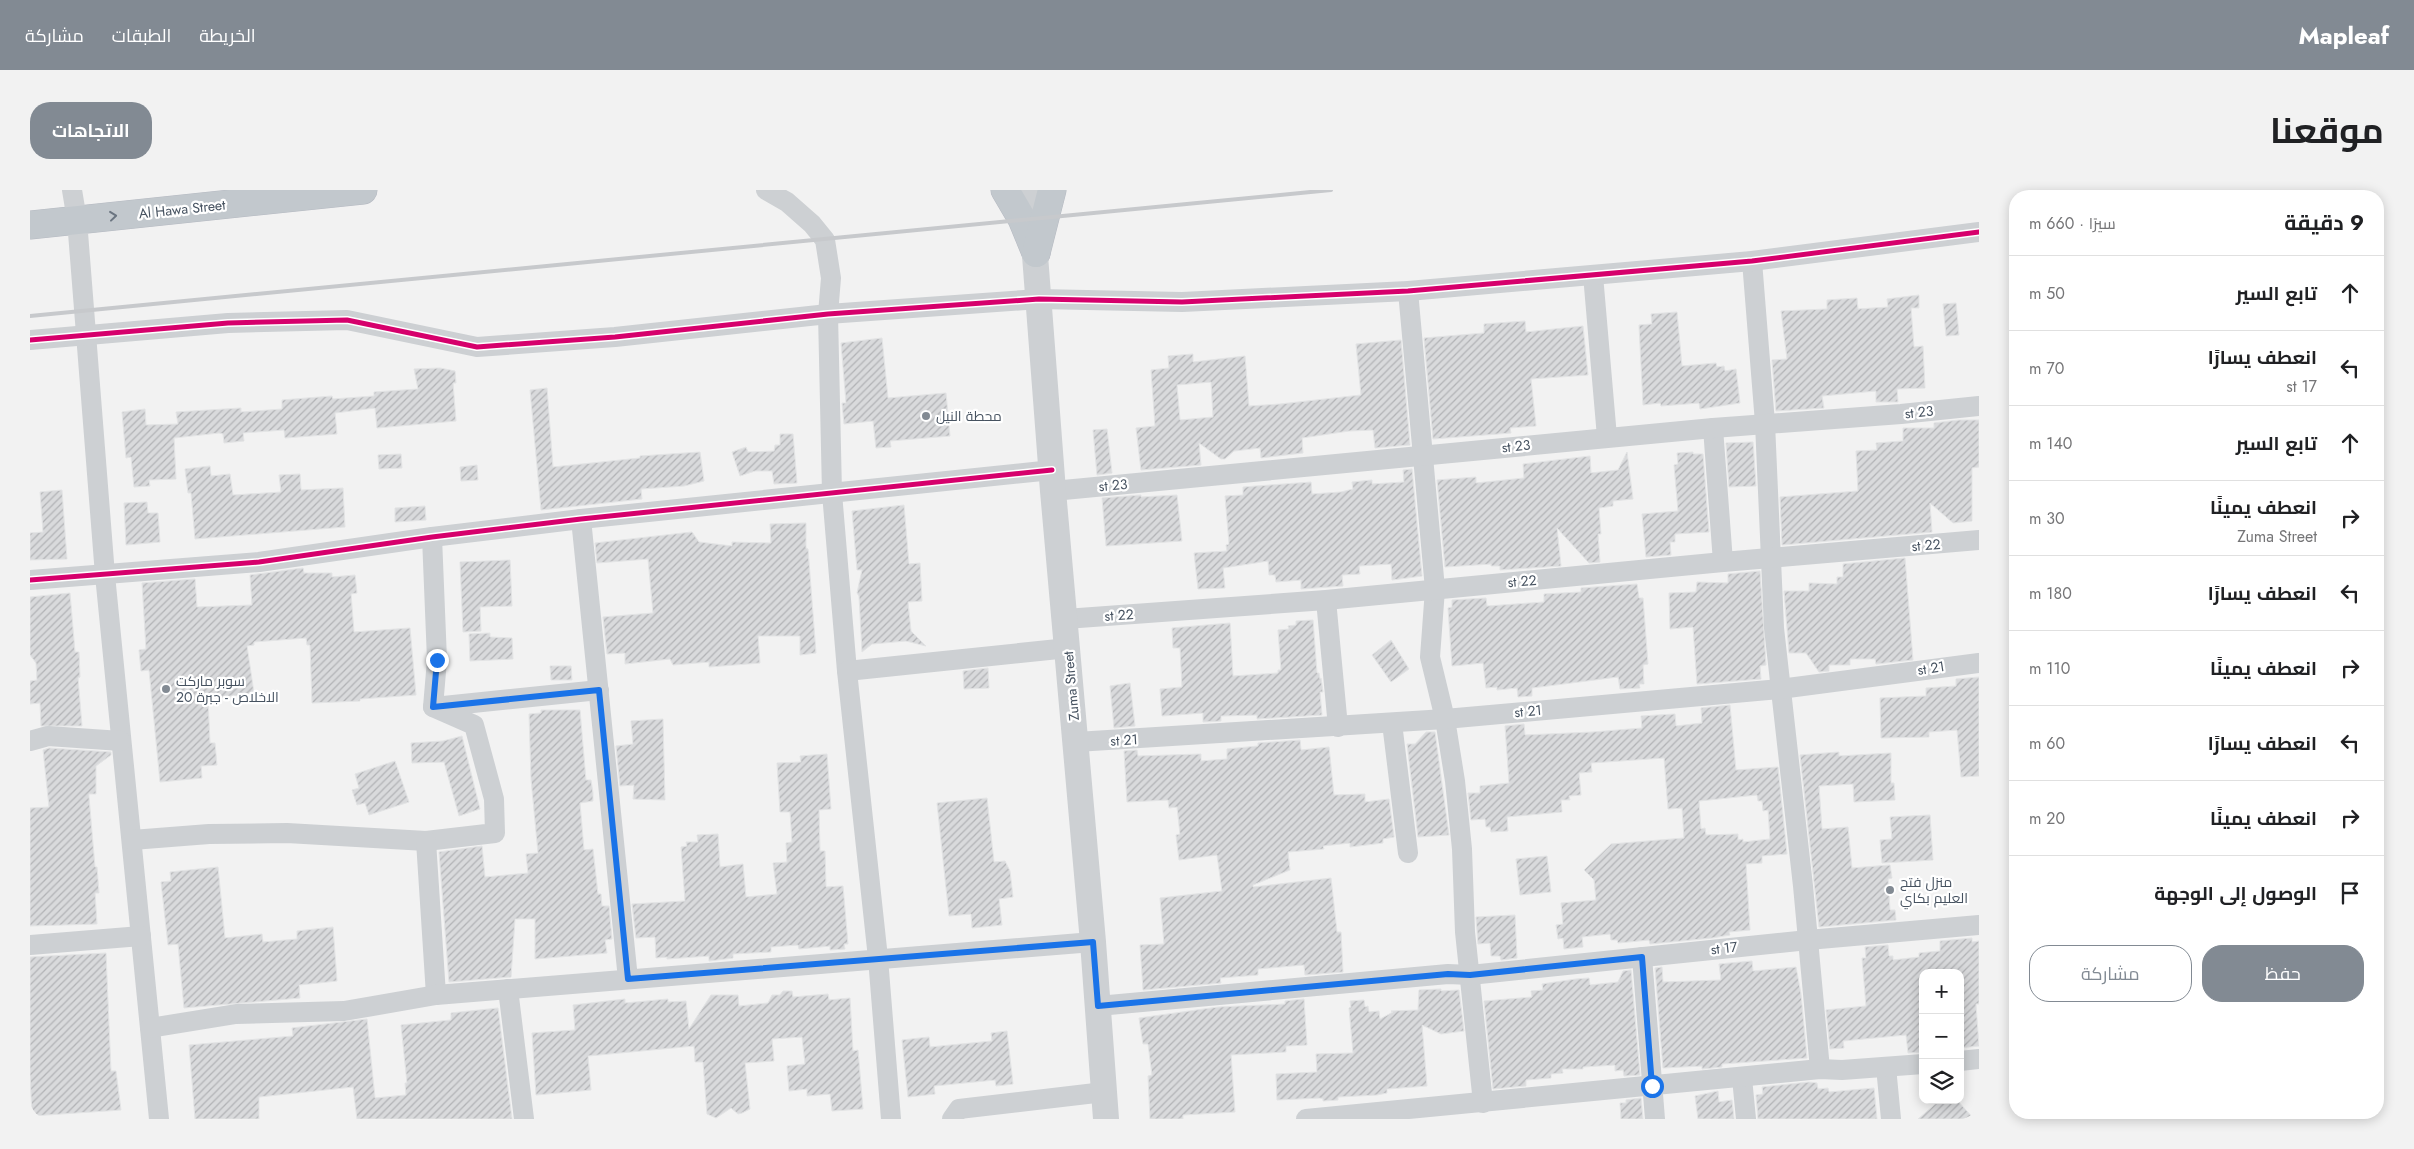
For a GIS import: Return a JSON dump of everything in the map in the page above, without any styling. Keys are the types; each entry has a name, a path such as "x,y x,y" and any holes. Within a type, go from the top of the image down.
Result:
{"highway":[{"name":"Al Hawa Street","path":"30,225 364,190"},
{"path":"1005,190 1022,219 1036,253"},
{"path":"1036,253 1052,190"}],"street":[{"path":"72,190 105,575 159,1119"},
{"path":"766,190 788,202 812,224 824,240 831,278 828,314 832,493 847,670 878,958 890,1119"},
{"name":"Zuma Street","path":"1030,190 1052,480 1093,942 1106,1119"},
{"path":"30,340 228,323 346,320 478,347 615,337 828,314 1039,299 1182,302 1408,291 1752,261 1979,232"},
{"path":"1752,261 1765,423 1770,558 1780,689 1808,940 1820,1069"},
{"path":"1593,275 1607,437"},
{"path":"1408,291 1435,589 1430,657 1456,781 1470,975 1483,1103"},
{"name":"st 23","path":"30,580 259,562 581,520 832,493 1424,455 1765,423 1901,414 1979,406"},
{"path":"1713,428 1723,562"},
{"path":"581,520 628,979"},
{"path":"432,538 437,660 433,707"},
{"name":"st 22","path":"1065,618 1326,600 1723,562 1979,540"},
{"path":"1326,600 1338,727"},
{"path":"847,670 1068,648"},
{"name":"st 21","path":"1076,742 1444,719 1780,689 1979,663"},
{"path":"433,707 599,690"},
{"path":"132,840 209,834 287,833 426,841 495,833 494,799 474,725 433,707"},
{"path":"1392,723 1408,853"},
{"path":"30,741 48,736 121,741"},
{"path":"426,841 436,995"},
{"name":"st 17","path":"1098,1006 1448,974 1470,975 1808,940 1979,925"},
{"path":"30,945 141,936"},
{"path":"150,1028 236,1014 344,1011 436,995 1093,942"},
{"path":"1642,957 1655,1119"},
{"path":"508,989 524,1119"},
{"path":"1964,1061 1979,1059"},
{"path":"1314,1119 1405,1114 1483,1103 1820,1069 1919,1064"},
{"path":"1886,1067 1891,1119"},
{"path":"1742,1078 1746,1119"},
{"path":"952,1119 959,1109 1104,1092"}],"building":[{"path":"1919,295 1919,308 1911,308 1914,347 1923,346 1925,388 1897,389 1898,402 1876,402 1876,391 1822,396 1824,408 1776,411 1772,360 1787,359 1781,311 1827,309 1827,300 1857,298 1858,309 1888,307 1887,299"},
{"path":"1956,303 1959,335 1946,336 1943,304"},
{"path":"1677,312 1682,366 1716,363 1717,367 1724,366 1725,371 1736,369 1740,403 1700,409 1699,403 1661,406 1660,403 1643,405 1639,325 1652,324 1651,314"},
{"path":"1525,321 1526,332 1583,326 1588,375 1531,379 1536,426 1510,428 1511,433 1433,439 1424,338 1484,333 1484,324"},
{"path":"882,338 888,398 946,393 950,436 890,441 891,447 876,448 873,421 844,424 842,403 846,403 841,343"},
{"path":"1401,340 1410,445 1375,448 1373,430 1349,431 1302,438 1303,453 1261,458 1260,448 1234,451 1225,459 1221,459 1199,443 1201,465 1141,470 1136,428 1155,426 1151,370 1169,368 1168,356 1193,354 1193,362 1245,356 1249,406 1361,395 1356,344","holes":["1211,382 1213,417 1180,420 1177,385"]},
{"path":"440,368 455,371 456,383 453,383 456,421 377,428 375,408 335,413 337,434 285,438 284,430 243,433 244,441 224,443 223,434 219,433 174,438 176,479 149,480 150,486 134,487 131,457 126,458 122,412 145,409 146,425 178,424 176,412 241,408 241,412 282,409 282,400 332,396 333,399 374,396 374,392 418,389 414,369"},
{"path":"547,388 553,467 640,458 640,456 700,452 704,481 684,486 641,489 642,499 541,510 530,390"},
{"path":"1979,420 1979,467 1972,468 1972,521 1953,523 1930,503 1932,532 1782,545 1780,497 1858,491 1856,451 1877,450 1876,443 1903,441 1903,428 1934,428 1934,423"},
{"path":"1107,429 1112,473 1097,475 1093,430"},
{"path":"780,434 793,434 797,483 774,484 772,471 755,471 740,476 732,452 746,447 748,452 774,451 775,445 780,445"},
{"path":"1753,442 1756,486 1729,487 1726,443"},
{"path":"1627,452 1633,499 1613,501 1613,506 1599,508 1601,534 1598,534 1600,562 1589,563 1557,528 1561,566 1500,570 1500,566 1491,566 1491,564 1445,567 1437,480 1476,477 1476,483 1524,478 1523,464 1590,456 1591,473 1618,470"},
{"path":"1693,452 1693,454 1703,454 1709,532 1675,534 1675,542 1670,542 1671,555 1646,557 1642,514 1678,511 1674,465 1678,464 1677,453"},
{"path":"401,454 402,468 379,469 378,455"},
{"path":"477,465 478,480 461,481 460,467"},
{"path":"210,466 211,476 230,474 233,495 281,492 279,475 300,474 301,490 343,488 345,527 195,539 191,493 188,493 185,469"},
{"path":"1412,469 1422,576 1392,580 1391,564 1359,566 1360,574 1342,575 1343,586 1301,589 1301,580 1276,582 1275,575 1269,575 1268,561 1223,568 1225,588 1198,589 1194,553 1227,551 1226,545 1229,544 1225,496 1243,495 1243,487 1311,482 1312,494 1341,492 1353,489 1352,482 1372,480 1372,484 1404,482 1403,470"},
{"path":"62,490 67,559 30,560 30,533 43,532 40,492"},
{"path":"1141,495 1141,497 1177,495 1182,541 1106,546 1102,498"},
{"path":"147,502 148,513 158,513 160,542 126,545 124,503"},
{"path":"904,505 909,564 920,563 922,601 908,602 911,631 926,646 906,641 872,644 862,652 859,596 857,593 862,570 857,570 852,511"},
{"path":"425,506 426,520 395,522 395,508"},
{"path":"806,523 806,548 808,549 816,653 800,655 800,636 758,636 760,663 709,667 709,662 673,665 670,659 625,664 625,653 607,654 603,617 653,613 648,559 597,563 595,543 692,532 699,542 732,546 732,542 771,543 770,524"},
{"path":"1905,558 1913,660 1876,664 1875,659 1850,659 1850,665 1829,665 1829,671 1819,672 1806,653 1789,653 1784,591 1809,591 1809,583 1837,584 1837,577 1843,577 1843,564"},
{"path":"510,560 512,606 480,607 481,631 463,632 460,562"},
{"path":"303,568 304,573 332,573 332,577 355,575 357,593 351,594 354,632 410,628 416,695 360,699 360,701 312,703 310,645 307,645 306,638 254,642 254,645 247,646 254,693 208,699 210,743 215,743 217,765 201,766 202,778 160,782 149,670 141,671 139,650 146,649 142,583 195,579 197,607 252,605 250,575"},
{"path":"1760,571 1766,665 1760,666 1761,679 1697,684 1693,627 1670,629 1669,593 1696,592 1697,582 1728,583 1728,574"},
{"path":"1637,584 1639,598 1643,598 1648,664 1643,665 1644,684 1639,684 1640,688 1620,689 1618,677 1532,688 1532,696 1518,697 1517,688 1497,690 1497,687 1486,688 1483,663 1452,666 1448,608 1452,607 1452,600 1486,598 1487,606 1544,602 1544,594 1581,592 1581,588"},
{"path":"70,593 75,652 79,652 80,677 78,678 82,726 41,726 40,703 30,704 30,681 37,680 36,663 30,655 30,597"},
{"path":"1313,620 1317,673 1319,673 1321,678 1323,692 1320,692 1322,715 1257,719 1257,715 1221,716 1221,721 1203,722 1203,713 1162,716 1160,689 1182,687 1180,648 1173,648 1172,628 1230,623 1233,676 1278,673 1278,670 1281,670 1278,630 1289,629 1288,626 1296,625 1296,621"},
{"path":"490,633 490,637 512,638 513,659 470,661 469,634"},
{"path":"1391,640 1409,669 1391,682 1372,655"},
{"path":"550,666 571,666 572,680 551,680"},
{"path":"988,668 989,688 964,689 963,671"},
{"path":"1979,677 1979,776 1961,777 1957,730 1929,732 1929,737 1881,738 1880,698 1926,696 1926,688 1956,686 1956,679"},
{"path":"1130,683 1135,726 1114,728 1110,686"},
{"path":"1730,705 1736,770 1778,767 1787,854 1762,856 1762,863 1746,864 1750,930 1729,932 1730,935 1712,938 1650,944 1649,940 1618,943 1617,940 1611,940 1610,934 1582,937 1583,947 1564,949 1563,938 1558,939 1556,925 1563,924 1561,903 1596,900 1594,880 1584,870 1611,844 1684,838 1682,808 1668,809 1664,758 1591,763 1592,772 1579,773 1581,795 1569,796 1570,800 1561,800 1562,812 1507,817 1508,831 1491,832 1490,827 1486,827 1485,819 1471,820 1468,793 1480,793 1480,786 1509,783 1505,726 1524,724 1525,735 1593,732 1642,728 1641,716 1675,714 1676,726 1702,723 1701,708","holes":["1757,795 1758,801 1762,801 1763,811 1768,810 1770,839 1743,842 1743,839 1738,840 1738,834 1706,835 1705,828 1701,829 1699,801"]},
{"path":"541,710 580,710 586,780 591,780 593,793 593,801 580,803 584,850 593,849 598,894 601,894 602,906 609,906 612,939 605,940 607,953 535,959 535,919 515,919 511,977 449,982 439,852 482,846 485,877 528,873 526,854 538,853 531,779 529,714 541,713"},
{"path":"663,719 665,800 633,799 634,785 620,786 616,746 633,744 631,721"},
{"path":"1426,732 1435,732 1449,835 1418,837 1407,744 1415,744"},
{"path":"462,736 480,809 459,816 444,762 412,763 411,743 443,741"},
{"path":"1300,740 1301,750 1329,747 1334,795 1365,794 1365,802 1389,799 1394,837 1383,839 1383,843 1350,847 1350,843 1323,846 1324,849 1288,852 1290,870 1253,885 1253,887 1331,878 1337,932 1341,932 1343,972 1305,975 1304,965 1258,969 1258,975 1220,978 1221,983 1143,990 1140,945 1164,944 1160,898 1222,891 1217,855 1179,860 1176,835 1180,834 1177,807 1169,808 1168,800 1127,802 1124,751 1137,750 1138,756 1201,754 1201,761 1227,759 1227,749 1258,746 1258,743"},
{"path":"49,748 111,752 111,755 96,766 96,794 89,794 99,893 95,893 97,924 30,926 30,808 49,807 43,750"},
{"path":"1839,752 1839,756 1891,753 1891,783 1894,783 1895,800 1854,802 1853,784 1819,786 1822,829 1848,827 1852,868 1890,865 1892,878 1888,879 1890,910 1895,910 1896,920 1819,927 1800,755"},
{"path":"827,754 831,809 819,810 820,851 825,851 826,887 843,886 848,944 844,944 845,949 830,950 830,946 799,949 798,945 771,947 771,952 733,954 733,958 709,961 709,956 656,958 655,937 636,938 632,904 685,901 681,847 687,846 686,842 698,842 697,835 718,834 720,867 743,864 746,897 777,894 773,863 787,862 786,843 792,842 790,812 780,812 777,763 801,762 800,756"},
{"path":"395,761 409,802 369,815 365,803 357,805 352,790 359,788 355,774"},
{"path":"987,798 994,862 1005,861 1010,871 1013,897 999,899 1002,925 972,928 971,914 949,916 937,803"},
{"path":"1930,815 1933,860 1882,863 1880,840 1892,839 1890,817"},
{"path":"1547,856 1551,892 1520,895 1516,859"},
{"path":"218,867 225,938 262,934 263,942 297,939 297,931 333,927 337,981 299,985 300,998 184,1008 178,944 168,945 161,882 171,881 170,872"},
{"path":"1515,915 1517,958 1501,960 1500,956 1491,956 1490,943 1478,944 1476,917"},
{"path":"1972,938 1972,942 1979,941 1979,1004 1976,1004 1979,1046 1964,1048 1964,969 1919,969 1919,1052 1908,1053 1906,1035 1843,1041 1844,1048 1830,1049 1826,1010 1866,1006 1862,958 1866,958 1865,947 1888,945 1889,956 1893,956 1893,960 1919,957 1919,953 1940,951 1940,941"},
{"path":"106,953 111,1071 116,1071 121,1110 32,1116 30,957"},
{"path":"1752,961 1753,971 1796,967 1801,994 1807,1058 1722,1064 1722,1067 1702,1069 1702,1066 1663,1068 1655,968 1662,967 1663,982 1721,980 1719,964"},
{"path":"1631,970 1640,1075 1624,1076 1623,1070 1615,1071 1615,1065 1583,1067 1583,1069 1562,1069 1563,1073 1551,1074 1551,1078 1526,1080 1526,1086 1493,1089 1484,1001 1532,997 1531,991 1543,990 1542,984 1576,979 1589,978 1590,985 1618,982 1623,971"},
{"path":"1441,989 1441,991 1459,990 1464,1031 1441,1034 1422,1025 1427,1086 1387,1089 1387,1093 1338,1097 1338,1100 1323,1101 1320,1098 1277,1100 1276,1074 1317,1072 1316,1054 1353,1053 1350,1001 1364,1000 1365,1007 1368,1006 1369,1012 1379,1011 1380,1019 1393,1012 1391,1011 1418,1010 1419,990"},
{"path":"783,991 792,991 793,997 828,994 829,1000 850,998 853,1051 858,1050 863,1109 832,1111 830,1094 807,1096 807,1089 789,1091 787,1066 805,1064 802,1037 772,1039 774,1061 745,1063 750,1109 738,1114 731,1108 716,1118 707,1114 703,1062 695,1062 694,1046 588,1056 591,1090 536,1095 532,1033 575,1030 573,1005 625,999 625,1003 668,999 668,1002 686,1001 689,1029 711,995 738,995 739,1006 768,1003 772,995 780,995"},
{"path":"1304,999 1307,1045 1286,1046 1286,1052 1231,1055 1235,1112 1183,1115 1183,1119 1150,1119 1148,1076 1152,1075 1148,1044 1143,1044 1139,1018 1218,1007 1285,1004 1285,1001"},
{"path":"498,1008 512,1119 357,1119 353,1087 259,1097 259,1119 195,1119 189,1045 293,1036 292,1028 367,1019 375,1098 406,1095 405,1083 407,1083 401,1025 451,1020 451,1013"},
{"path":"1007,1031 1013,1084 996,1086 995,1080 934,1086 935,1094 908,1097 902,1040 929,1037 930,1047 992,1041 991,1033"},
{"path":"1809,1082 1817,1083 1818,1089 1828,1088 1829,1092 1874,1088 1877,1119 1758,1119 1756,1095 1763,1094 1762,1087"},
{"path":"1718,1091 1719,1102 1732,1100 1734,1119 1698,1119 1695,1096"},
{"path":"1641,1098 1643,1119 1621,1119 1620,1103 1626,1103 1626,1100"},
{"path":"1935,1104 1961,1104 1974,1119 1918,1119"}],"railway":[{"path":"30,316 1331,190"}],"cycle path":[{"path":"30,340 228,323 347,320 477,347 615,337 828,314 1039,299 1182,302 1408,291 1752,261 1979,232"},
{"path":"30,580 259,562 432,537 581,519 1052,470"}],"place":[{"name":"محطة النيل","path":"926,416"},
{"name":"سوبر ماركت الاخلاص - جبرة 20","path":"166,689"},
{"name":"منزل فتح العليم بكاي","path":"1890,890"}],"route":[{"path":"437,660 433,707 599,690 628,979 1093,942 1098,1006 1448,974 1470,975 1642,957 1652,1086"}]}
